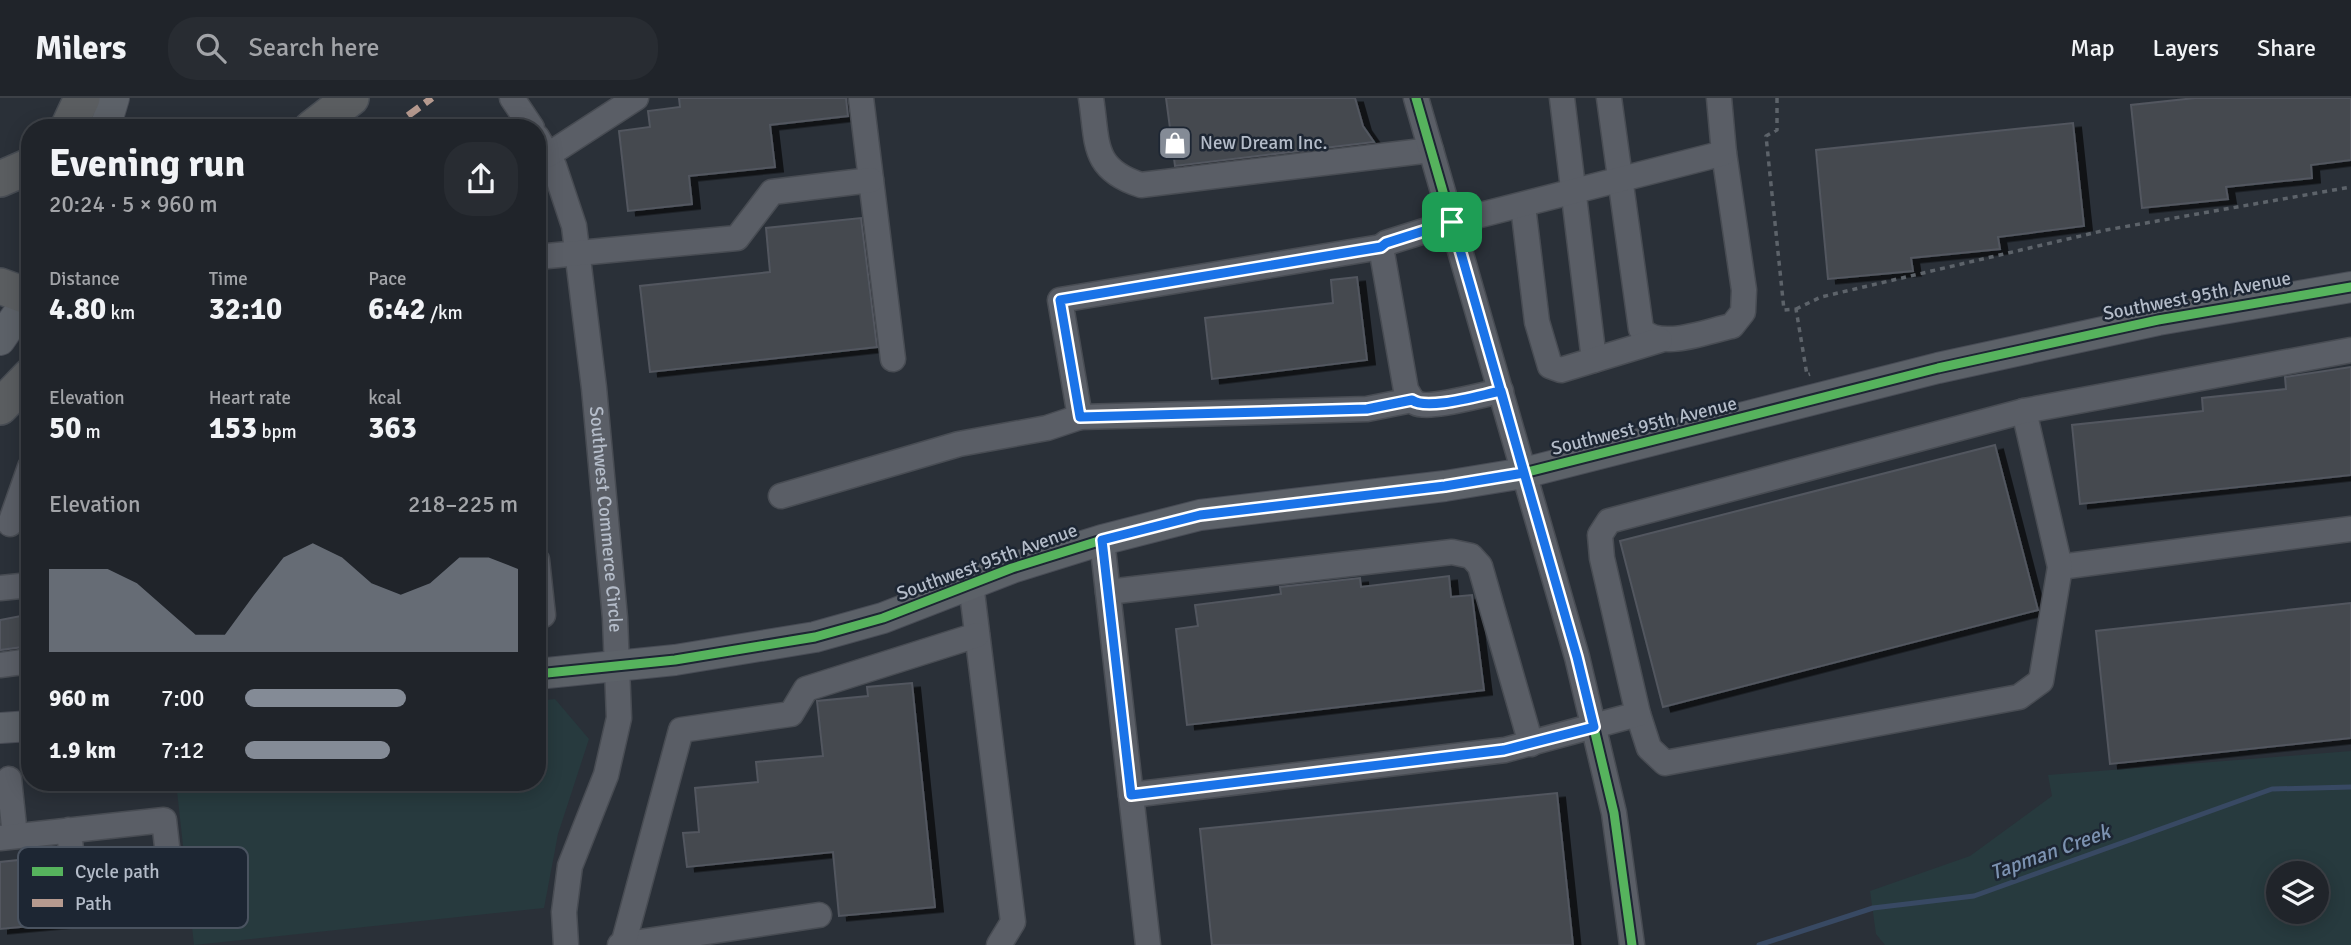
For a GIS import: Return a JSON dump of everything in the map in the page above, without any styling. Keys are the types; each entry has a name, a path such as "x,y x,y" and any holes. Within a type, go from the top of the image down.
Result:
{"highway":[{"path":"72,119 82,98"},
{"path":"324,119 351,98"},
{"path":"0,179 21,170"},
{"path":"0,286 21,294"},
{"path":"0,407 21,385"}],"main road":[{"path":"108,119 114,98"},
{"name":"Southwest 95th Avenue","path":"546,673 617,667 815,637 883,618 971,584 1102,540 1200,515 1431,488 1524,473 1993,356 2158,320 2351,287"},
{"path":"0,340 21,310"},
{"path":"0,728 21,727"}],"street":[{"path":"512,98 526,119"},
{"path":"546,144 636,98"},
{"path":"861,98 893,359"},
{"path":"1091,98 1100,157 1118,177 1141,185 1431,150"},
{"path":"1416,98 1594,727 1615,813 1632,945"},
{"path":"1562,98 1594,360"},
{"path":"1609,98 1641,329 1648,337 1660,340"},
{"path":"1522,206 1537,322 1550,366 1561,370 1660,340 1732,326 1743,312 1744,290 1718,98"},
{"path":"1080,417 1060,300 1381,247 1386,243 1452,222 1724,153"},
{"name":"Southwest Commerce Circle","path":"546,154 566,196 578,251 594,388 619,718 606,775 570,866 564,912 566,945"},
{"path":"546,256 737,238 772,192 871,180"},
{"path":"1381,247 1406,390 1412,400 1418,405 1431,404 1501,391"},
{"path":"2024,411 2060,567 2042,681 2019,697 1665,763 1649,748 1638,714 1602,558 1600,534 1609,521 2024,411 2351,350"},
{"path":"781,496 959,444 1047,428 1080,417 1367,409 1412,400"},
{"path":"13,528 21,500"},
{"path":"2060,567 2351,529"},
{"path":"1102,540 1148,945"},
{"path":"1108,592 1452,552 1471,556 1480,566 1531,744"},
{"path":"971,584 1013,922 999,945"},
{"path":"0,588 21,586"},
{"path":"819,915 621,945 681,730 791,714 806,690 977,635"},
{"path":"0,665 21,663"},
{"path":"1131,795 1531,744 1638,714"},
{"path":"13,779 8,837 164,820 167,847"},
{"path":"69,830 71,847"}],"path":[{"path":"1777,98 1777,130 1766,136 1784,310 1796,309 1834,293 2106,230 2351,187"},
{"path":"1796,309 1807,375 1814,373"}],"green space":[{"path":"555,699 589,739 558,834 544,908 194,945 192,928 248,928 248,847 183,847 177,791 546,791 546,700"},
{"path":"2351,751 2351,945 1885,945 1876,934 1870,891 1970,856 2052,796 2048,775"}],"building":[{"path":"679,98 846,98 848,116 770,125 775,167 689,176 692,204 628,211 619,131 650,127 648,111 680,107"},
{"path":"1166,98 1355,98 1363,126 1374,142 1175,166"},
{"path":"2195,98 2351,98 2351,160 2311,165 2312,178 2226,187 2228,199 2142,208 2131,105"},
{"path":"2073,123 2084,226 1998,237 2000,249 1911,258 1913,271 1828,279 1816,150"},
{"path":"861,218 877,347 650,372 640,286 770,272 766,228"},
{"path":"1357,277 1367,360 1212,379 1205,318 1333,303 1331,280"},
{"path":"2351,367 2351,475 2080,504 2072,425 2203,411 2202,398 2286,389 2285,377"},
{"path":"1995,445 2038,610 1663,707 1620,541"},
{"path":"1449,576 1451,597 1472,595 1484,690 1187,725 1176,629 1198,626 1195,605 1281,594 1280,587 1360,578 1361,587"},
{"path":"2351,603 2351,738 2110,764 2096,631"},
{"path":"21,616 21,647 0,650 0,620"},
{"path":"912,683 935,907 839,916 833,852 687,867 683,833 699,832 695,788 758,782 756,762 823,756 817,701 868,696 867,687"},
{"path":"1557,793 1573,945 1212,945 1200,829"},
{"path":"18,860 18,927 0,929 0,862"}],"waterway":[{"name":"Tapman Creek","path":"1759,945 1873,908 1974,896 2272,789 2351,787"}],"marked path":[{"path":"403,119 432,98"}],"cycle path":[{"path":"1416,98 1577,657 1614,813 1632,945"},
{"path":"546,673 675,660 815,637 883,618 1012,568 1102,540 1200,515 1445,486 1524,473 1938,368 2158,320 2351,287"}],"place":[{"name":"New Dream Inc.","path":"1175,143"}],"route":[{"path":"1452,222 1386,243 1381,247 1060,300 1080,417 1367,409 1412,400 1418,405 1431,404 1501,391 1524,473 1445,486 1200,515 1102,540 1131,795 1504,750 1594,727 1577,657 1452,222"}]}
